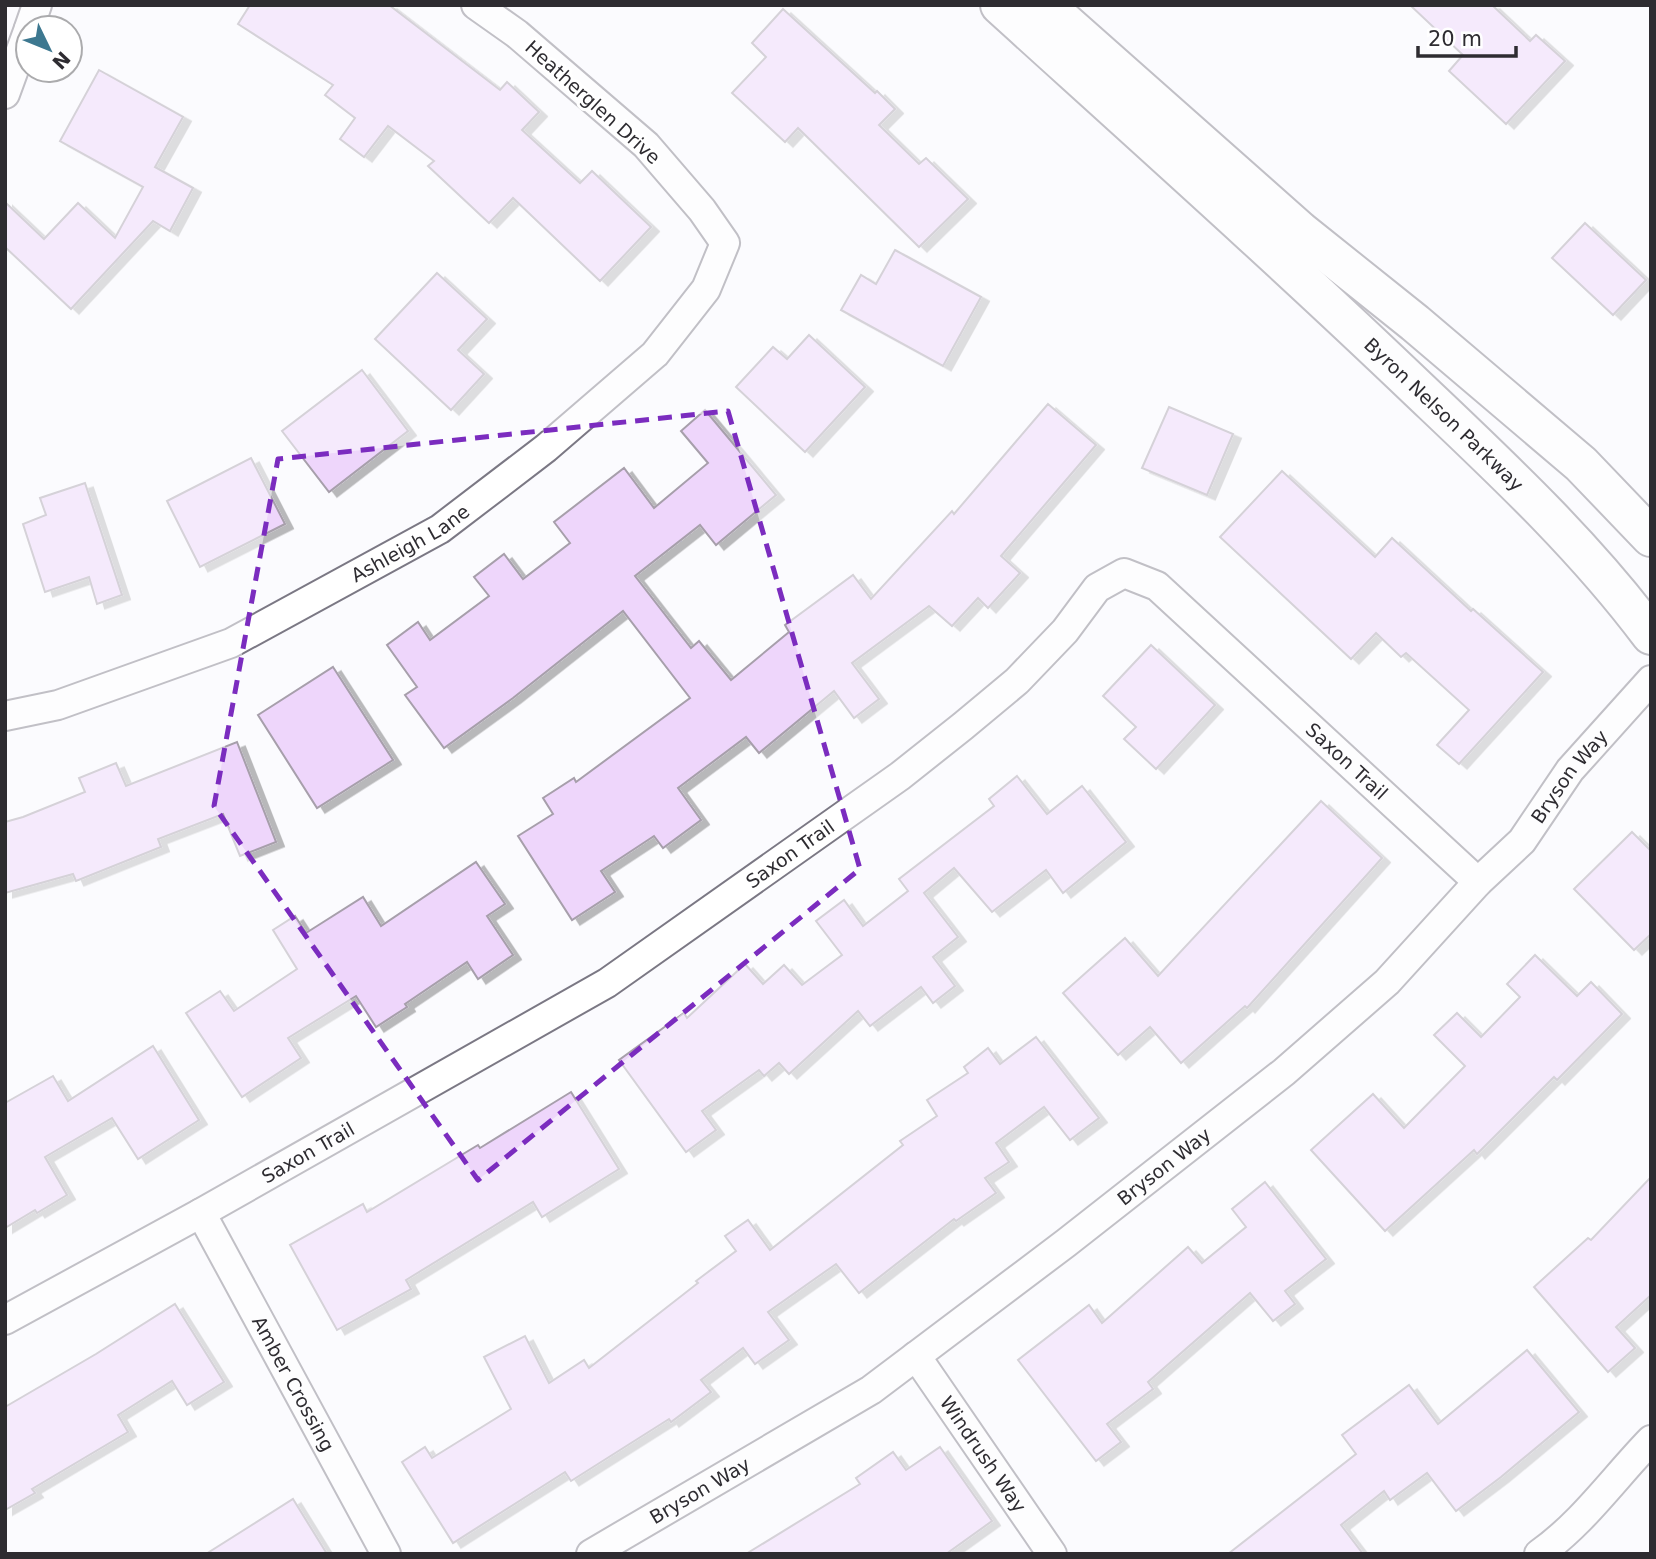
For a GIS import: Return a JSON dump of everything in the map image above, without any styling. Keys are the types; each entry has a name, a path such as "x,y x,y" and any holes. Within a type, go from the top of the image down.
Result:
{"street":[{"name":"Heatherglen Drive","path":"476,5 517,34 646,145 702,210 725,243"},
{"name":"Byron Nelson Parkway","path":"1000,5 1234,196 1300,232 1415,323 1581,464 1651,537"},
{"name":"Byron Nelson Parkway","path":"1045,5 1234,196 1355,328 1554,521 1624,599 1651,635"},
{"path":"5,94 14,69"},
{"name":"Ashleigh Lane","path":"5,716 58,705 231,643 440,529 546,447 654,354 706,289 725,243"},
{"name":"Saxon Trail","path":"5,1320 201,1213 607,983 900,776 1017,681 1065,631 1097,588 1124,573 1157,586 1478,881"},
{"name":"Bryson Way","path":"591,1554 871,1390 1066,1243 1284,1072 1387,982 1478,881 1522,841 1570,770 1651,680"},
{"name":"Amber Crossing","path":"201,1213 386,1554"},
{"name":"Windrush Way","path":"916,1356 1052,1554"},
{"path":"1539,1554 1598,1500 1651,1440"}],"highlighted area":[{"path":"728,411 860,869 478,1180 214,806 278,459"}],"building":[{"path":"250,5 389,5 500,90 507,82 539,112 522,130 580,183 592,171 651,227 600,281 513,198 489,223 428,166 434,161 388,126 364,157 340,139 355,118 325,95 333,85 238,24"},
{"path":"1410,5 1492,5 1530,41 1536,35 1565,61 1506,124 1449,71 1463,55"},
{"path":"783,9 895,109 879,125 919,164 926,158 968,199 919,247 798,128 785,142 732,93 766,57 752,43"},
{"path":"99,70 183,117 155,167 193,188 170,231 153,221 71,309 5,247 5,202 44,239 78,203 115,238 143,187 60,141"},
{"path":"1585,223 1646,280 1613,315 1552,258"},
{"path":"895,250 981,297 943,366 841,310 861,275 876,284"},
{"path":"437,273 487,319 458,350 484,374 451,410 375,339"},
{"path":"809,335 865,387 805,452 736,387 773,347 787,359"},
{"path":"362,370 408,431 329,492 282,431"},
{"path":"1048,404 1096,445 1001,556 1020,573 988,608 978,598 952,626 929,606 852,663 879,699 854,718 834,691 759,753 746,737 678,788 701,820 663,848 654,836 601,871 615,892 572,920 518,836 553,814 543,798 574,778 576,782 690,698 623,611 513,698 444,748 405,695 417,687 387,645 418,622 430,640 489,596 474,577 504,554 523,579 570,543 554,522 624,468 654,508 708,463 681,431 705,410 776,495 716,545 700,525 635,576 691,648 699,641 731,680 789,632 785,625 853,575 871,599 952,511 954,514"},
{"path":"1169,407 1233,434 1207,495 1142,468"},
{"path":"251,458 285,524 200,567 167,501"},
{"path":"1282,471 1375,557 1392,538 1471,611 1473,609 1543,672 1459,764 1437,745 1469,710 1406,653 1401,657 1376,633 1351,659 1220,537"},
{"path":"85,483 122,595 97,604 89,577 45,592 23,524 46,515 40,498"},
{"path":"1151,645 1215,705 1156,769 1124,739 1136,727 1103,696"},
{"path":"333,667 393,760 317,808 258,715"},
{"path":"237,742 276,842 240,856 223,814 158,839 161,847 76,881 73,874 5,893 5,822 85,792 79,778 116,763 126,786"},
{"path":"1017,776 1047,814 1082,786 1126,842 1063,893 1046,870 992,912 954,868 924,893 958,937 933,957 955,986 933,1003 921,987 870,1026 858,1011 789,1074 779,1063 764,1076 759,1070 702,1111 716,1130 686,1152 619,1060 684,1013 687,1018 745,964 763,984 784,965 802,985 842,955 816,921 844,900 863,926 908,891 899,879 994,806 989,799"},
{"path":"1321,801 1382,858 1247,1008 1245,1006 1181,1063 1150,1027 1118,1055 1063,993 1125,938 1158,976"},
{"path":"1632,832 1651,851 1651,934 1634,950 1574,889"},
{"path":"476,862 505,904 487,916 513,955 478,979 467,962 376,1027 356,996 288,1038 301,1058 242,1097 186,1013 220,991 234,1011 297,969 273,930 295,916 306,933 363,897 381,926"},
{"path":"1535,955 1577,996 1591,982 1622,1014 1557,1080 1554,1077 1477,1154 1474,1150 1385,1231 1311,1150 1373,1094 1404,1128 1465,1066 1434,1035 1457,1013 1481,1037 1520,997 1507,984"},
{"path":"1036,1037 1099,1118 1070,1140 1044,1107 996,1143 1009,1162 985,1178 996,1193 956,1221 954,1219 859,1293 836,1264 768,1312 789,1340 755,1364 743,1348 701,1380 711,1392 671,1422 669,1419 571,1481 565,1472 453,1543 402,1462 425,1447 432,1458 511,1409 484,1357 525,1336 549,1383 584,1360 589,1368 736,1251 725,1236 748,1220 770,1250 903,1145 900,1141 937,1116 927,1100 968,1073 964,1067 988,1048 1000,1064"},
{"path":"153,1046 199,1120 138,1159 112,1118 45,1157 67,1195 5,1228 5,1103 53,1076 68,1101"},
{"path":"571,1092 619,1169 542,1217 533,1202 406,1280 411,1289 337,1330 290,1245 363,1204 367,1212 478,1145 480,1148"},
{"path":"1651,1177 1651,1295 1616,1327 1635,1348 1608,1372 1534,1287 1588,1238 1591,1240"},
{"path":"1265,1182 1326,1259 1285,1291 1295,1304 1273,1321 1250,1293 1148,1382 1153,1389 1107,1424 1121,1442 1096,1461 1018,1360 1089,1305 1102,1323 1188,1247 1202,1263 1246,1227 1232,1209"},
{"path":"175,1304 224,1382 187,1405 172,1381 118,1415 128,1432 32,1489 35,1493 5,1510 5,1407"},
{"path":"1527,1350 1579,1412 1456,1511 1427,1473 1390,1500 1384,1491 1341,1525 1363,1554 1228,1554 1356,1454 1342,1435 1409,1385 1438,1424"},
{"path":"940,1447 992,1521 946,1554 746,1554 860,1484 856,1478 893,1452 906,1470"},
{"path":"293,1499 327,1554 206,1554"}]}
